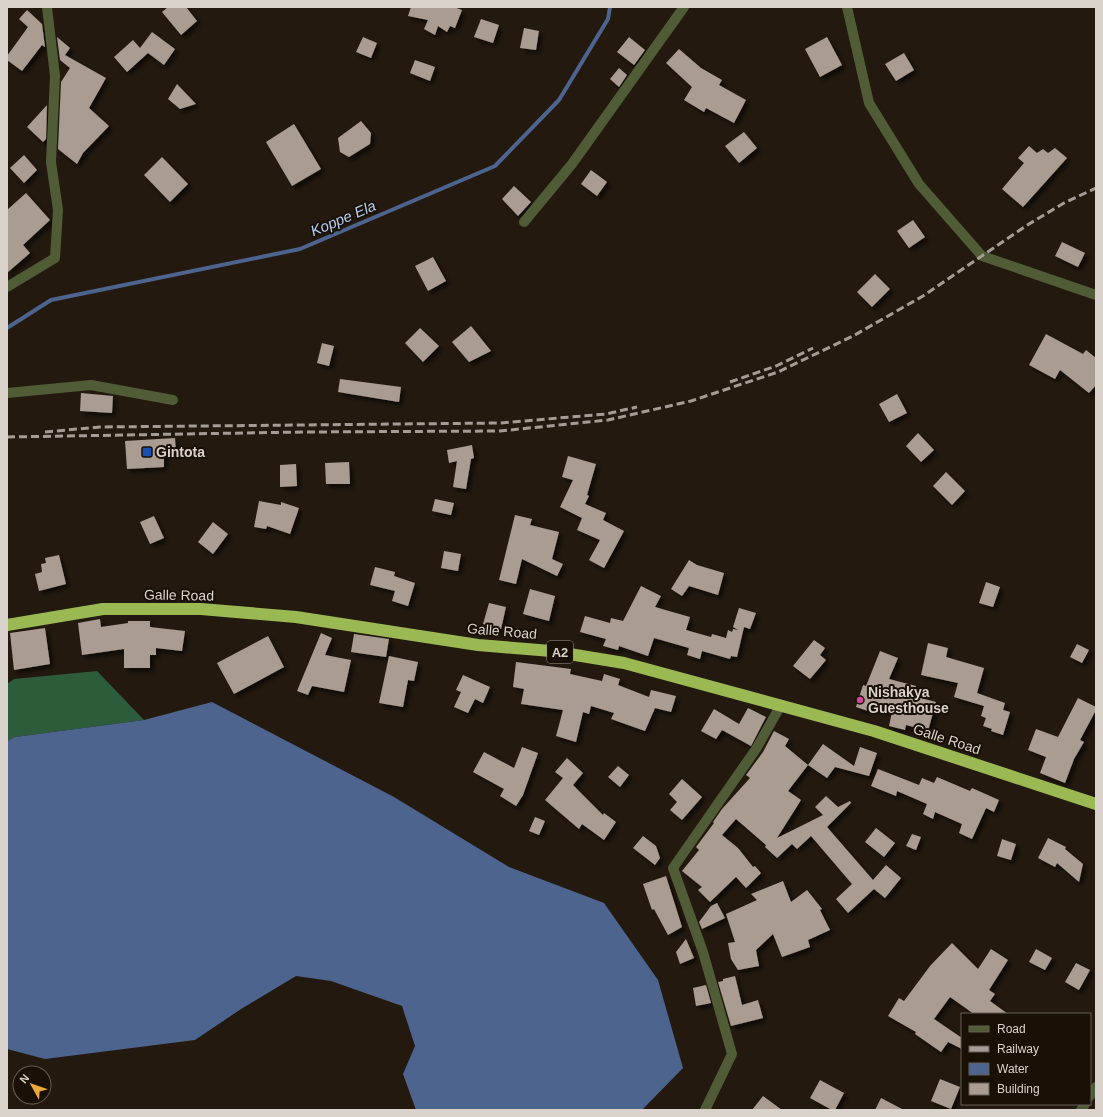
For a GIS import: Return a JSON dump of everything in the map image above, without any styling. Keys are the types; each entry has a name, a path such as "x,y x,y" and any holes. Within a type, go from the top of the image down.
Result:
{"highway":[{"name":"Galle Road","path":"7,624 103,609 200,609 296,617 478,645 551,651 624,663 874,731 1096,804"}],"street":[{"path":"7,287 55,258 58,210 51,162 54,76 47,7"},
{"path":"524,222 572,164 684,7"},
{"path":"847,7 869,103 919,184 982,256 1096,295"},
{"path":"7,392 91,385 173,400"},
{"path":"705,1110 732,1054 703,952 673,868 756,749 781,705"}],"green space":[{"path":"97,671 144,720 15,737 7,741 7,684 14,679"}],"water":[{"path":"212,702 394,797 509,867 604,903 658,980 683,1068 642,1110 416,1110 403,1074 415,1046 402,1006 331,981 296,976 241,1009 195,1040 45,1059 7,1049 7,741 15,737 144,720"}],"building":[{"path":"168,7 186,7 197,21 181,35 162,12"},
{"path":"411,7 454,7 462,10 455,28 450,26 447,32 438,26 435,35 424,29 428,20 408,16"},
{"path":"27,10 42,24 45,47 42,45 22,71 7,60 7,56 28,27 19,19"},
{"path":"481,19 499,25 493,43 474,37"},
{"path":"524,28 539,31 536,50 520,48"},
{"path":"152,32 175,49 164,65 148,53 127,72 114,57 133,40 140,48"},
{"path":"57,37 70,48 65,55 106,78 89,108 109,126 83,153 77,164 58,149 61,82 70,68 60,60"},
{"path":"363,37 377,43 371,58 356,52"},
{"path":"629,37 645,50 634,65 617,52"},
{"path":"827,37 842,65 820,77 805,49"},
{"path":"679,49 701,68 722,80 719,85 746,100 734,123 706,108 704,112 684,100 692,87 666,63"},
{"path":"904,53 914,70 896,81 885,64"},
{"path":"415,60 435,67 430,81 410,73"},
{"path":"619,68 627,75 619,87 610,79"},
{"path":"177,84 196,104 180,109 168,99"},
{"path":"47,105 46,139 43,142 27,127"},
{"path":"361,121 371,133 370,144 349,157 340,152 338,138"},
{"path":"294,124 321,169 292,186 266,142"},
{"path":"744,132 757,148 739,163 725,146"},
{"path":"1029,146 1037,153 1043,149 1048,153 1055,148 1067,158 1023,207 1002,189 1024,163 1018,158"},
{"path":"24,155 37,170 24,183 10,168"},
{"path":"162,157 188,184 170,202 144,175"},
{"path":"591,170 607,182 597,196 581,184"},
{"path":"514,186 531,202 518,216 502,199"},
{"path":"26,193 50,220 23,245 30,253 7,273 7,210"},
{"path":"913,220 925,237 909,248 897,231"},
{"path":"1062,242 1085,253 1078,267 1055,256"},
{"path":"433,257 446,281 428,291 415,266"},
{"path":"875,274 890,289 872,307 857,292"},
{"path":"471,326 491,351 469,362 452,342"},
{"path":"420,328 439,346 423,362 405,343"},
{"path":"1046,334 1083,354 1086,350 1096,358 1096,385 1089,393 1060,370 1055,379 1029,365"},
{"path":"322,343 334,346 329,366 317,363"},
{"path":"340,379 401,387 399,402 338,392"},
{"path":"81,393 113,396 112,413 80,411"},
{"path":"897,394 907,413 889,422 879,404"},
{"path":"918,433 934,450 921,462 906,446"},
{"path":"175,438 176,453 164,454 164,467 127,469 125,441"},
{"path":"472,445 474,458 471,459 466,489 453,487 457,461 449,463 447,450"},
{"path":"568,456 596,464 587,495 589,496 585,504 606,513 603,520 624,531 604,568 589,560 600,540 577,530 582,518 560,507 573,480 562,477"},
{"path":"349,462 350,484 326,484 325,463"},
{"path":"296,464 297,486 280,487 280,465"},
{"path":"946,472 965,491 952,505 933,486"},
{"path":"435,499 454,503 451,515 432,511"},
{"path":"259,501 281,505 281,502 299,508 290,534 267,526 266,529 254,527"},
{"path":"515,515 532,519 530,525 559,532 552,559 563,564 557,576 522,559 516,584 499,580"},
{"path":"154,516 164,538 150,544 140,522"},
{"path":"213,522 228,534 213,554 198,542"},
{"path":"444,551 461,554 458,571 441,568"},
{"path":"59,555 66,584 39,591 35,574 42,572 41,564 46,563 45,558"},
{"path":"689,560 697,565 724,573 718,595 689,586 682,596 671,589"},
{"path":"375,567 395,572 394,576 415,583 408,606 392,601 395,591 370,585"},
{"path":"986,582 1000,587 993,607 979,603"},
{"path":"641,586 661,596 655,607 690,617 686,630 711,637 712,634 726,638 728,630 732,632 733,629 738,630 733,627 739,608 756,613 750,629 744,627 737,657 731,656 730,659 702,651 700,659 687,655 689,648 654,638 648,656 619,646 618,650 603,646 606,639 580,632 585,616 610,623 611,618 623,621"},
{"path":"530,589 555,596 549,621 523,614"},
{"path":"489,603 506,607 501,629 483,624"},
{"path":"100,619 101,627 128,623 128,621 150,621 150,627 185,631 182,651 156,648 156,655 150,655 150,668 124,668 124,649 82,655 78,623"},
{"path":"45,628 50,664 14,670 10,633"},
{"path":"321,633 332,638 325,655 351,660 344,692 312,686 308,695 297,691"},
{"path":"354,634 389,639 386,657 351,652"},
{"path":"268,636 284,667 234,694 217,663"},
{"path":"814,640 825,648 820,655 826,660 810,679 793,666"},
{"path":"928,643 948,648 946,657 984,668 977,693 1005,703 1003,710 1010,712 1003,735 991,731 992,729 983,726 986,718 981,716 984,706 954,697 958,683 921,675"},
{"path":"1077,644 1089,650 1082,663 1070,657"},
{"path":"880,651 898,658 889,679 916,686 913,696 936,702 928,731 906,725 905,730 889,726 892,712 869,707 868,711 856,707 863,685 866,686"},
{"path":"389,656 418,662 414,681 408,680 403,707 379,703"},
{"path":"516,662 571,669 570,674 602,681 604,674 620,679 618,685 649,697 651,690 676,696 671,712 655,708 645,731 611,719 614,713 591,706 589,714 583,712 576,742 556,736 563,710 521,704 524,689 513,687"},
{"path":"463,675 490,687 483,703 475,699 468,713 454,707 461,692 456,690"},
{"path":"1078,698 1096,707 1096,710 1080,740 1084,742 1074,759 1065,783 1040,773 1046,757 1028,750 1036,729 1058,737"},
{"path":"748,708 766,717 751,746 722,730 716,739 701,731 714,709 739,724"},
{"path":"774,731 789,739 785,746 808,765 788,791 801,800 777,838 823,815 815,807 826,796 838,807 850,801 851,803 827,827 873,880 886,865 901,878 885,898 874,889 848,913 836,899 852,884 811,836 797,849 792,844 777,858 765,847 766,845 736,819 722,835 738,848 753,867 755,866 761,873 746,888 736,877 710,902 698,890 702,887 682,871 699,850 696,847 714,823 713,822 722,809 750,778 746,775 763,752"},
{"path":"823,744 854,766 860,747 877,753 869,776 835,767 827,778 808,765"},
{"path":"522,747 538,753 523,795 516,806 500,796 504,789 473,772 484,752 514,768"},
{"path":"567,758 583,773 573,785 603,815 604,813 616,822 604,840 582,824 579,829 545,800 563,778 555,772"},
{"path":"618,766 629,775 620,787 608,777"},
{"path":"878,769 919,785 922,778 934,783 937,777 970,791 972,788 999,800 994,812 986,808 972,839 959,833 962,824 935,812 933,819 923,814 927,804 897,791 896,796 871,786"},
{"path":"682,779 702,797 682,820 670,810 677,802 669,794"},
{"path":"535,817 545,821 539,835 529,831"},
{"path":"876,828 895,843 884,857 865,842"},
{"path":"912,834 921,837 916,850 906,846"},
{"path":"643,836 656,846 660,858 655,865 633,848"},
{"path":"1048,838 1066,847 1065,849 1083,864 1079,882 1057,863 1055,867 1038,858"},
{"path":"1002,839 1016,844 1011,860 997,856"},
{"path":"666,876 682,927 668,935 654,909 652,910 643,884"},
{"path":"783,881 791,902 807,890 822,909 820,910 830,930 808,940 810,947 782,957 773,934 756,950 759,966 738,970 731,959 728,943 735,942 726,914 757,900 751,894"},
{"path":"717,903 725,918 702,929 699,922 711,906"},
{"path":"686,939 694,958 680,964 676,952"},
{"path":"952,943 978,969 991,949 1008,960 989,990 995,994 990,1001 1007,1013 973,1013 950,997 934,1019 961,1037 961,1048 948,1042 941,1052 915,1034 916,1032 888,1016 899,998 904,1001 930,966"},
{"path":"1036,949 1052,958 1045,970 1029,962"},
{"path":"1076,963 1090,970 1079,990 1065,982"},
{"path":"735,976 742,1005 758,1000 763,1018 731,1026 718,982"},
{"path":"706,985 711,1003 696,1006 693,988"},
{"path":"940,1079 960,1087 951,1109 931,1101"},
{"path":"820,1080 844,1093 835,1110 832,1110 810,1098"},
{"path":"763,1096 782,1110 752,1110"},
{"path":"881,1098 904,1110 875,1110"}],"waterway":[{"name":"Koppe Ela","path":"7,328 51,300 300,249 495,166 559,100 608,19 610,7"}],"railway":[{"path":"7,437 303,432 500,431 608,420 691,401 778,372 853,336 923,296 1029,224 1064,203 1096,188"},
{"path":"730,382 776,366 813,348"},
{"path":"45,432 100,427 500,423 606,414 637,407"}],"place":[{"name":"Gintota","path":"147,452"},
{"name":"Nishakya Guesthouse","path":"860,700"}]}
